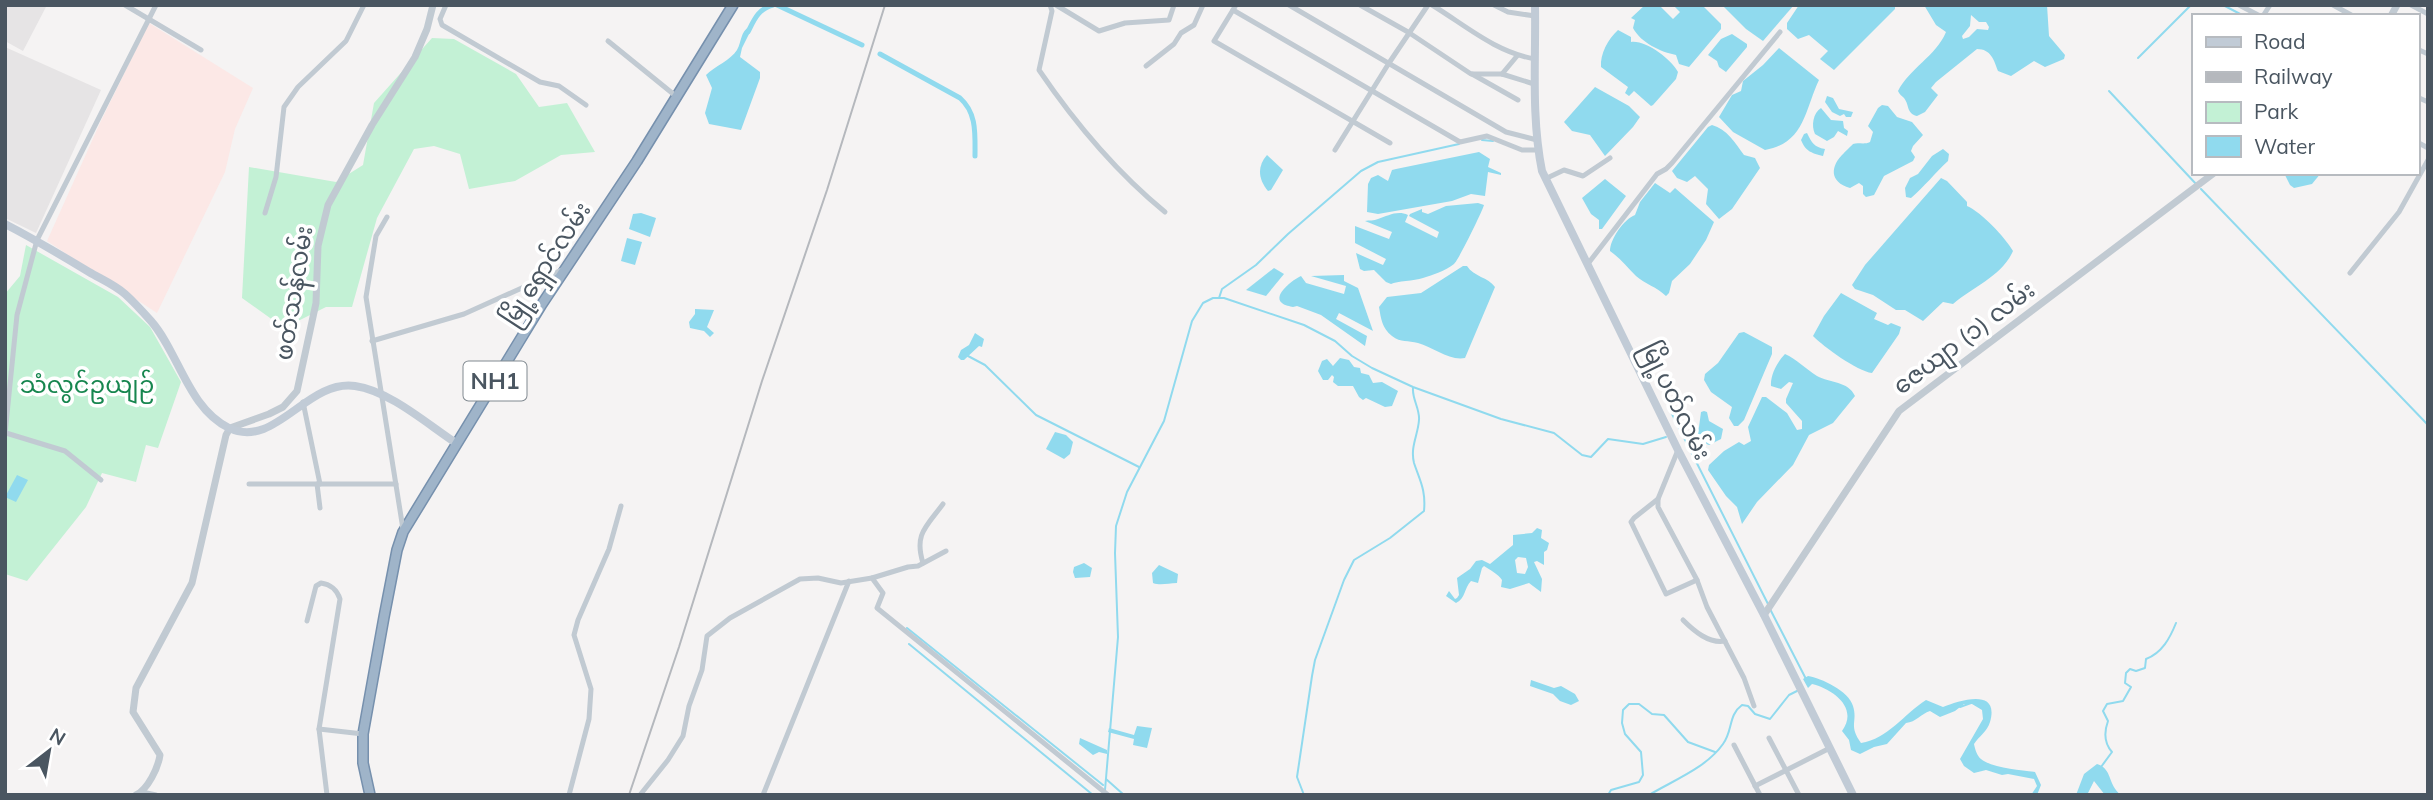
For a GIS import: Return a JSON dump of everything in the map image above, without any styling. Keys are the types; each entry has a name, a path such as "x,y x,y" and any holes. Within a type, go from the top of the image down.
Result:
{"highway":[{"name":"မြို့ရှောင်လမ်း","path":"370,795 363,763 363,734 386,603 403,532 564,268 677,97 733,5"}],"main road":[{"name":"မြို့ပတ်လမ်း","path":"1535,5 1534,84 1537,140 1545,179 1678,450 1853,795"},
{"path":"5,224 124,292 154,324 204,408 230,428 249,432 263,430 303,402 333,387 353,386 381,393 456,443"}],"street":[{"path":"125,5 201,50"},
{"path":"101,480 65,451 6,433 17,315 37,240 156,5"},
{"path":"265,213 276,177 284,107 298,87 346,41 364,5"},
{"name":"ဖတ်သန်လမ်း","path":"230,428 283,407 297,391 316,303 318,246 328,205 372,125 415,57 424,39 432,5"},
{"path":"442,25 440,19 446,5"},
{"path":"1050,5 1052,11 1039,70 1101,153 1139,191 1165,212"},
{"path":"1056,5 1099,31 1125,23 1169,20 1174,5"},
{"path":"1146,66 1174,44 1181,33 1194,25 1203,5"},
{"path":"1289,5 1506,132 1537,140"},
{"path":"1360,5 1518,100"},
{"path":"1335,150 1408,32 1430,5 1494,46 1517,56 1535,59"},
{"path":"1493,5 1508,12 1535,16"},
{"path":"2239,5 2258,14"},
{"path":"2333,5 2349,14"},
{"path":"2411,5 2428,14"},
{"path":"1390,143 1214,41 1234,8 1460,142 1487,136 1522,150 1538,150"},
{"path":"429,20 540,82 559,86 586,105"},
{"path":"1587,265 1657,174 1672,163 1780,32"},
{"path":"608,41 677,97"},
{"path":"1502,74 1517,56"},
{"path":"1471,74 1502,74 1534,84"},
{"path":"1545,179 1564,170 1587,175 1611,158"},
{"path":"2350,273 2399,212 2428,160"},
{"name":"ဇေယျာ (၁) လမ်း","path":"1764,615 1899,411 2211,175"},
{"path":"387,217 376,236 366,297 403,532"},
{"path":"372,341 464,314 564,268"},
{"path":"303,402 320,508"},
{"path":"156,795 139,793 158,764 160,755 133,712 136,688 192,583 211,508 219,462 230,428"},
{"path":"1678,450 1658,499 1658,507 1697,580 1707,607 1744,678 1754,706"},
{"path":"249,484 396,484"},
{"path":"1658,499 1631,522 1660,583 1666,594 1697,580"},
{"path":"923,564 918,544 923,531 943,504"},
{"path":"569,795 589,719 591,689 575,635 578,620 609,549 621,506"},
{"path":"640,795 683,736 689,706 702,670 707,635 730,618 800,579 818,578 841,583 872,578 923,564 946,551"},
{"path":"872,578 883,593 877,608 1108,795"},
{"path":"763,795 849,582"},
{"path":"307,621 316,586 321,583 329,585 340,599 318,729 327,795"},
{"path":"1683,620 1692,629 1716,643 1725,642"},
{"path":"318,729 363,734"},
{"path":"1769,738 1799,795"},
{"path":"1734,745 1760,795"},
{"path":"1755,786 1830,748"}],"shaded area":[{"path":"5,5 47,5 23,51 5,41"},
{"path":"149,23 253,88 235,129 225,172 157,313 47,241"},
{"path":"5,47 101,90 36,233 5,218"}],"green space":[{"path":"432,38 454,39 516,74 539,107 567,103 595,152 561,155 515,181 469,189 460,154 434,146 414,149 377,218 352,307 326,307 284,328 242,298 249,167 336,182 363,165 374,103"},
{"name":"သံလွင်ဥယျဉ်","path":"26,245 118,297 150,327 181,382 158,448 146,445 136,482 102,473 86,507 27,581 5,574 5,294 20,276"}],"water":[{"path":"1645,5 1659,5 1673,19 1680,12 1673,5 1702,5 1721,24 1721,29 1689,67 1679,64 1676,55 1652,46 1633,28 1635,20 1631,18"},
{"path":"1722,5 1794,5 1763,41 1746,29"},
{"path":"1799,5 1895,5 1895,9 1834,70 1820,59 1828,51 1809,35 1798,39 1787,29 1787,23"},
{"path":"1924,5 2047,5 2049,36 2065,55 2064,59 2045,67 2034,61 2011,76 1998,71 1989,53 1977,49 1936,82 1931,88 1938,95 1925,112 1917,116 1910,111 1898,91 1942,41 1946,32 1936,25","holes":["1971,15 1979,22 1986,22 1988,30 1977,29 1963,39 1962,36 1970,26"]},
{"path":"750,26 752,28 740,57 760,72 760,78 741,130 709,124 705,113 712,88 706,75 734,54 743,34"},
{"path":"1618,30 1631,37 1631,42 1644,44 1658,51 1678,72 1676,79 1651,106 1634,91 1629,96 1625,93 1628,87 1601,67 1605,47"},
{"path":"1732,34 1747,44 1747,47 1726,72 1708,55 1721,39"},
{"path":"1779,48 1819,80 1796,132 1778,146 1765,150 1733,132 1719,117 1732,95 1741,91 1743,81"},
{"path":"1595,87 1629,106 1640,117 1605,156 1590,135 1572,131 1564,122"},
{"path":"1827,96 1833,98 1839,109 1853,112 1851,117 1832,112 1825,102"},
{"path":"1882,105 1888,106 1897,117 1912,122 1923,135 1911,151 1915,157 1913,161 1884,176 1874,195 1866,197 1863,194 1863,186 1859,183 1850,188 1838,182 1834,168 1839,158 1853,144 1870,142 1873,132 1868,126"},
{"path":"1821,108 1831,120 1843,121 1844,128 1848,131 1847,136 1838,131 1827,141 1815,134 1814,120"},
{"path":"1712,125 1726,133 1744,155 1755,158 1760,168 1732,209 1719,219 1706,204 1708,189 1695,176 1687,182 1677,178 1672,171"},
{"path":"1807,133 1814,144 1825,149 1823,156 1807,150 1801,140"},
{"path":"1943,149 1949,154 1948,161 1911,198 1906,197 1905,188 1910,178 1918,174 1932,156"},
{"path":"1479,152 1490,159 1488,167 1501,173 1488,172 1485,196 1471,194 1452,201 1378,214 1367,212 1368,184 1371,178 1378,175 1388,181 1392,170"},
{"path":"1267,155 1283,170 1268,191 1260,173"},
{"path":"2285,175 2319,175 2312,184 2294,188"},
{"path":"1941,178 1967,202 1967,206 1992,225 2013,251 1994,274 1953,304 1943,302 1923,321 1905,310 1896,310 1852,285 1865,265"},
{"path":"1605,179 1626,196 1602,229 1599,229 1599,220 1591,214 1582,198"},
{"path":"1655,183 1670,193 1675,188 1714,222 1690,264 1672,281 1666,296 1636,276 1610,251 1618,230 1635,215 1640,202"},
{"path":"1478,203 1484,205 1475,226 1456,261 1447,269 1423,278 1391,284 1374,270 1360,269 1356,253 1383,265 1386,259 1355,243 1355,226 1389,239 1392,232 1365,221 1396,213 1404,214 1408,215 1405,222 1437,238 1439,232 1409,216 1410,214 1422,209 1422,212 1428,214 1446,206"},
{"path":"641,213 656,218 650,237 629,229 633,214"},
{"path":"627,238 642,242 635,265 621,261"},
{"path":"1467,266 1495,287 1465,358 1447,356 1418,343 1398,340 1386,330 1379,307 1387,297 1421,293"},
{"path":"1274,268 1284,274 1266,296 1246,290"},
{"path":"1344,275 1344,281 1358,288 1373,331 1339,313 1336,319 1367,336 1365,346 1321,315 1286,305 1280,300 1285,288 1301,276 1306,283 1344,294 1346,286 1311,276"},
{"path":"1841,293 1877,313 1874,319 1901,327 1872,373 1850,363 1813,336"},
{"path":"695,309 714,310 707,327 714,333 710,337 704,331 690,328 689,322"},
{"path":"1744,332 1772,347 1772,354 1744,420 1734,426 1729,418 1732,407 1711,392 1704,380 1705,374 1718,363 1739,333"},
{"path":"975,333 984,339 982,347 979,346 961,360 958,357 961,350 969,345"},
{"path":"1785,354 1817,376 1848,388 1855,396 1833,423 1809,435 1793,465 1757,502 1742,524 1737,507 1708,470 1709,465 1739,442 1744,445 1751,441 1748,427 1762,397 1766,397 1787,413 1797,430 1802,429 1802,421 1786,403 1793,383 1789,382 1781,389 1771,386 1775,368"},
{"path":"1340,358 1349,360 1354,367 1360,368 1361,373 1369,375 1373,383 1382,382 1398,391 1392,406 1385,407 1366,398 1363,400 1353,386 1338,386 1333,382 1332,375 1328,380 1323,380 1318,371 1322,361 1327,359 1333,366"},
{"path":"1701,412 1707,412 1709,421 1723,429 1721,439 1709,445 1695,433 1699,427"},
{"path":"1055,432 1066,435 1073,442 1070,454 1064,459 1046,449"},
{"path":"17,475 28,480 16,502 5,497"},
{"path":"1537,528 1542,530 1541,538 1549,543 1544,552 1544,565 1534,562 1542,579 1541,592 1529,583 1510,589 1501,587 1502,580 1484,566 1478,583 1471,581 1459,601 1456,603 1446,596 1449,591 1457,598 1457,578 1476,561 1482,560 1490,564 1513,545 1513,535 1532,533","holes":["1518,557 1526,558 1528,567 1525,574 1517,573 1515,560"]},
{"path":"1084,563 1092,568 1090,577 1075,578 1074,567"},
{"path":"1159,565 1178,574 1177,583 1153,583 1152,573"},
{"path":"1808,676 1834,686 1850,700 1854,711 1855,732 1861,743 1879,737 1926,700 1943,707 1968,700 1984,700 1992,711 1989,725 1974,744 1977,754 1992,765 2035,772 2041,785 2037,795 2031,795 2037,786 2034,779 1986,770 1974,773 1964,766 1960,759 1983,719 1982,710 1972,704 1964,704 1940,717 1927,712 1906,723 1887,744 1860,754 1851,750 1849,740 1842,731 1846,723 1846,707 1828,690 1812,684 1808,688 1803,679"},
{"path":"1531,680 1554,688 1561,686 1575,694 1579,701 1571,705 1560,701 1553,694 1530,686"},
{"path":"1137,726 1152,728 1147,748 1133,745 1134,739 1108,732 1109,728 1134,735"},
{"path":"1080,738 1107,750 1107,754 1099,752 1093,755 1079,744"},
{"path":"2097,764 2106,769 2121,795 2105,795 2094,781 2087,795 2076,795 2084,774"}],"waterway":[{"path":"748,32 760,12 773,5"},
{"path":"777,5 862,45"},
{"path":"2138,58 2191,5"},
{"path":"2223,5 2240,14"},
{"path":"880,54 960,98 966,104 974,124 975,156"},
{"path":"2109,91 2197,185"},
{"path":"1482,140 1493,141"},
{"path":"1219,298 1222,289 1256,265 1361,171 1378,162 1459,144"},
{"path":"2201,189 2428,425"},
{"path":"1105,790 1118,637 1116,526 1127,492 1164,421 1192,321 1203,303 1213,298 1224,298 1304,325 1335,341 1372,368 1413,387 1501,419 1554,433 1582,455 1591,457 1608,439 1643,444 1666,437"},
{"path":"968,356 985,365 1036,415 1139,467"},
{"path":"1304,795 1297,777 1312,676 1315,660 1344,580 1354,560 1390,538 1424,511 1423,491 1413,457 1419,420 1413,388"},
{"path":"1669,408 1768,604"},
{"path":"1770,609 1806,679"},
{"path":"2101,767 2112,752 2106,741 2108,721 2103,711 2107,704 2123,701 2131,687 2125,683 2126,673 2130,669 2136,671 2145,668 2146,659 2157,653 2165,644 2176,623"},
{"path":"907,628 1103,785"},
{"path":"909,644 1093,795"},
{"path":"1649,795 1708,760 1726,739 1735,713 1742,705 1748,706 1755,714 1770,719 1789,695 1797,691"},
{"path":"1960,707 1971,703"},
{"path":"1608,795 1611,790 1639,782 1643,775 1641,752 1625,734 1622,723 1623,710 1629,704 1639,704 1652,714 1664,715 1688,742 1715,752"},
{"path":"1106,779 1124,795"}],"railway":[{"path":"629,795 885,5"}]}
